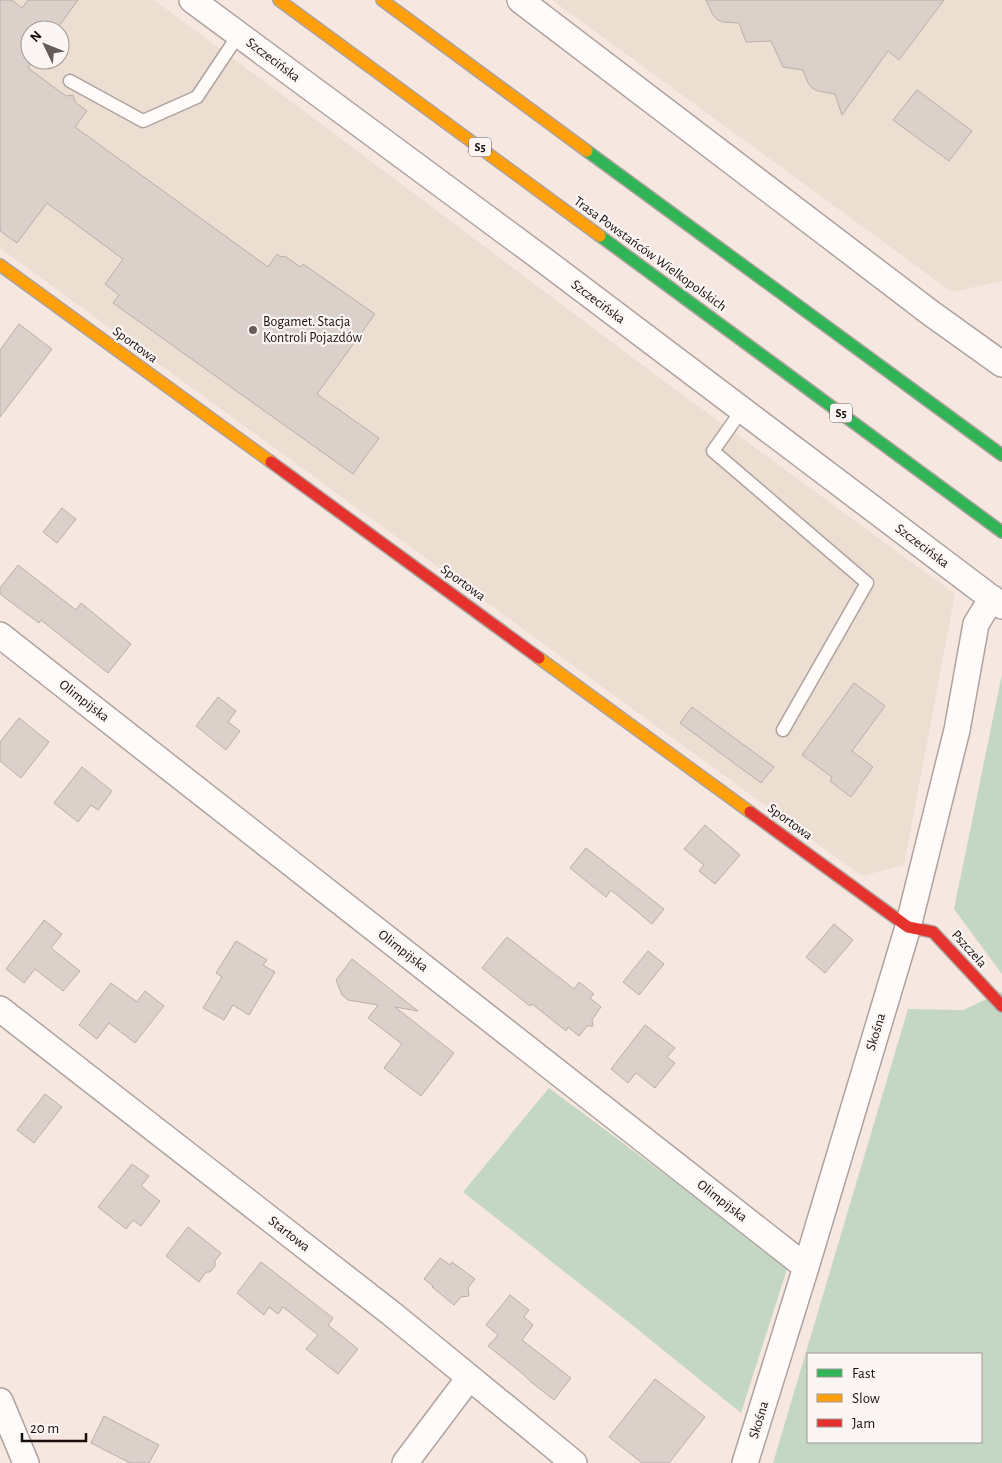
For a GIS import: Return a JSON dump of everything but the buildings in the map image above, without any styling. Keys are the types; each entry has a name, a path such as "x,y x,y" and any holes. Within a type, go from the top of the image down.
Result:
{"main road":[{"name":"Trasa Powstańców Wielkopolskich","path":"279,0 1002,532"},
{"path":"382,0 1002,455"},
{"name":"Sportowa","path":"0,266 908,927"},
{"name":"Pszczela","path":"908,927 933,932 1002,1006"}],"street":[{"name":"Szczecińska","path":"192,0 997,602"},
{"path":"520,0 938,319 1002,364"},
{"name":"Skośna","path":"745,1463 908,927 957,730 976,624 997,602"},
{"name":"Olimpijska","path":"0,635 806,1267"},
{"name":"Startowa","path":"0,1009 392,1314 574,1463"},
{"path":"405,1463 469,1378"},
{"path":"0,1400 26,1463"}],"lane":[{"path":"70,82 143,121 196,98 239,34"},
{"path":"742,410 713,452 867,583 783,730"}],"shaded area":[{"path":"0,0 154,0 657,376 955,594 904,865 862,876 0,248"},
{"path":"552,0 1002,0 1002,281 952,292"}],"green space":[{"path":"1002,674 1002,974 954,909"},
{"path":"1002,992 1002,1463 773,1463 908,1009 963,1010"},
{"path":"549,1088 788,1266 741,1413 463,1192"}],"traffic: fast":[{"path":"587,151 1002,455"},
{"path":"600,236 1002,532"}],"traffic: slow":[{"path":"279,0 600,236"},
{"path":"382,0 587,151"},
{"path":"0,265 271,462"},
{"path":"539,658 750,812"}],"traffic: jam":[{"path":"271,462 539,658"},
{"path":"750,812 908,927 933,932 1002,1006"}],"place":[{"name":"Bogamet. Stacja Kontroli Pojazdów","path":"253,330"}]}
